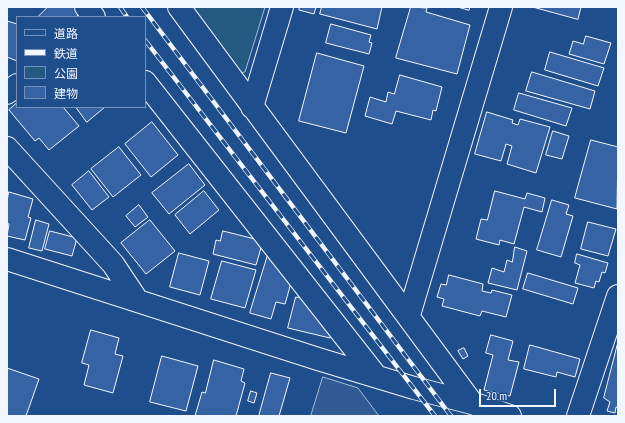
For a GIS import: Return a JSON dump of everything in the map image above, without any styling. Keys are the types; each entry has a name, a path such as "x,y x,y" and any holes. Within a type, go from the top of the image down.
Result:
{"street":[{"path":"86,7 93,16"},
{"path":"179,7 472,403"},
{"path":"252,107 282,7"},
{"path":"408,315 501,7"},
{"path":"146,83 376,376"},
{"path":"7,93 16,86"},
{"path":"7,148 113,264 137,300"},
{"path":"7,259 414,388 472,403 510,416"},
{"path":"578,416 618,296"}],"green space":[{"path":"187,7 265,7 245,72 235,74"}],"shaded area":[{"path":"323,377 358,388 379,416 311,416"}],"building":[{"path":"48,7 75,7 80,13 77,16 39,16"},
{"path":"300,7 316,7 314,14 299,10"},
{"path":"322,7 382,7 377,29 320,14"},
{"path":"411,7 427,8 426,12 470,25 457,74 396,58"},
{"path":"458,7 470,7 469,10"},
{"path":"533,7 581,7 578,19"},
{"path":"7,21 16,24 16,61 7,57"},
{"path":"331,24 371,35 369,42 372,43 369,54 326,43"},
{"path":"586,36 611,43 604,64 569,54 573,41 583,44"},
{"path":"550,52 604,68 598,86 545,70"},
{"path":"317,53 364,66 346,133 299,121"},
{"path":"532,72 595,91 590,109 526,91"},
{"path":"400,75 442,87 436,111 433,110 431,120 396,111 392,124 365,116 370,97 386,102 388,92 394,94"},
{"path":"519,93 572,108 566,126 514,110"},
{"path":"16,104 16,108 64,108 79,126 49,150 39,138 35,141 9,110"},
{"path":"77,108 104,108 87,122"},
{"path":"487,112 513,120 512,123 518,125 520,119 550,127 536,173 507,164 512,146 506,144 501,161 475,154"},
{"path":"152,122 178,155 151,177 125,144"},
{"path":"553,131 569,136 562,159 546,155"},
{"path":"591,140 618,147 617,209 575,198"},
{"path":"119,147 141,175 113,197 91,169"},
{"path":"189,164 205,185 169,214 152,193"},
{"path":"89,171 109,197 92,210 72,185"},
{"path":"204,191 219,210 190,234 175,215"},
{"path":"495,191 525,199 527,193 545,198 542,212 524,207 514,244 500,240 499,245 476,239 481,219 487,220"},
{"path":"9,192 33,199 28,217 31,218 25,240 7,236 9,224 7,223 7,202"},
{"path":"552,200 569,205 566,214 573,216 561,257 537,250"},
{"path":"139,205 148,217 135,227 126,216"},
{"path":"36,220 49,224 42,251 29,248"},
{"path":"150,220 175,251 146,274 121,243"},
{"path":"588,222 616,229 608,256 581,249"},
{"path":"50,231 77,238 72,256 45,249"},
{"path":"223,231 263,241 256,265 213,254 216,240 220,241"},
{"path":"515,247 527,251 517,290 488,283 492,268 504,272 507,260 512,262"},
{"path":"270,248 293,276 285,304 276,302 271,319 250,313"},
{"path":"179,253 209,261 200,295 170,287"},
{"path":"577,254 608,263 605,273 602,272 599,282 596,281 594,288 575,283 580,265 575,263"},
{"path":"222,261 256,270 245,308 211,299"},
{"path":"528,273 578,288 573,304 523,289"},
{"path":"449,275 483,284 482,291 491,293 492,290 512,295 506,317 482,311 480,316 442,306 444,299 437,297 441,284 446,285"},
{"path":"296,297 311,300 333,324 330,338 288,328"},
{"path":"91,330 119,338 115,354 123,356 113,393 84,385 89,365 82,363"},
{"path":"491,335 513,341 508,360 519,362 510,396 484,390 493,355 486,353"},
{"path":"618,342 618,408 616,407 615,413 607,411 610,402 604,398"},
{"path":"530,345 580,359 575,377 557,372 556,377 524,369"},
{"path":"464,348 468,356 463,359 458,351"},
{"path":"162,356 198,366 186,411 150,402"},
{"path":"214,360 244,369 241,381 245,383 236,416 195,416 202,392 205,393"},
{"path":"7,368 39,379 26,416 7,416"},
{"path":"271,373 290,378 279,416 259,416"},
{"path":"251,391 257,393 254,403 248,401"}],"railway":[{"path":"120,7 126,16"},
{"path":"142,7 451,416"},
{"path":"146,41 435,416"}]}
